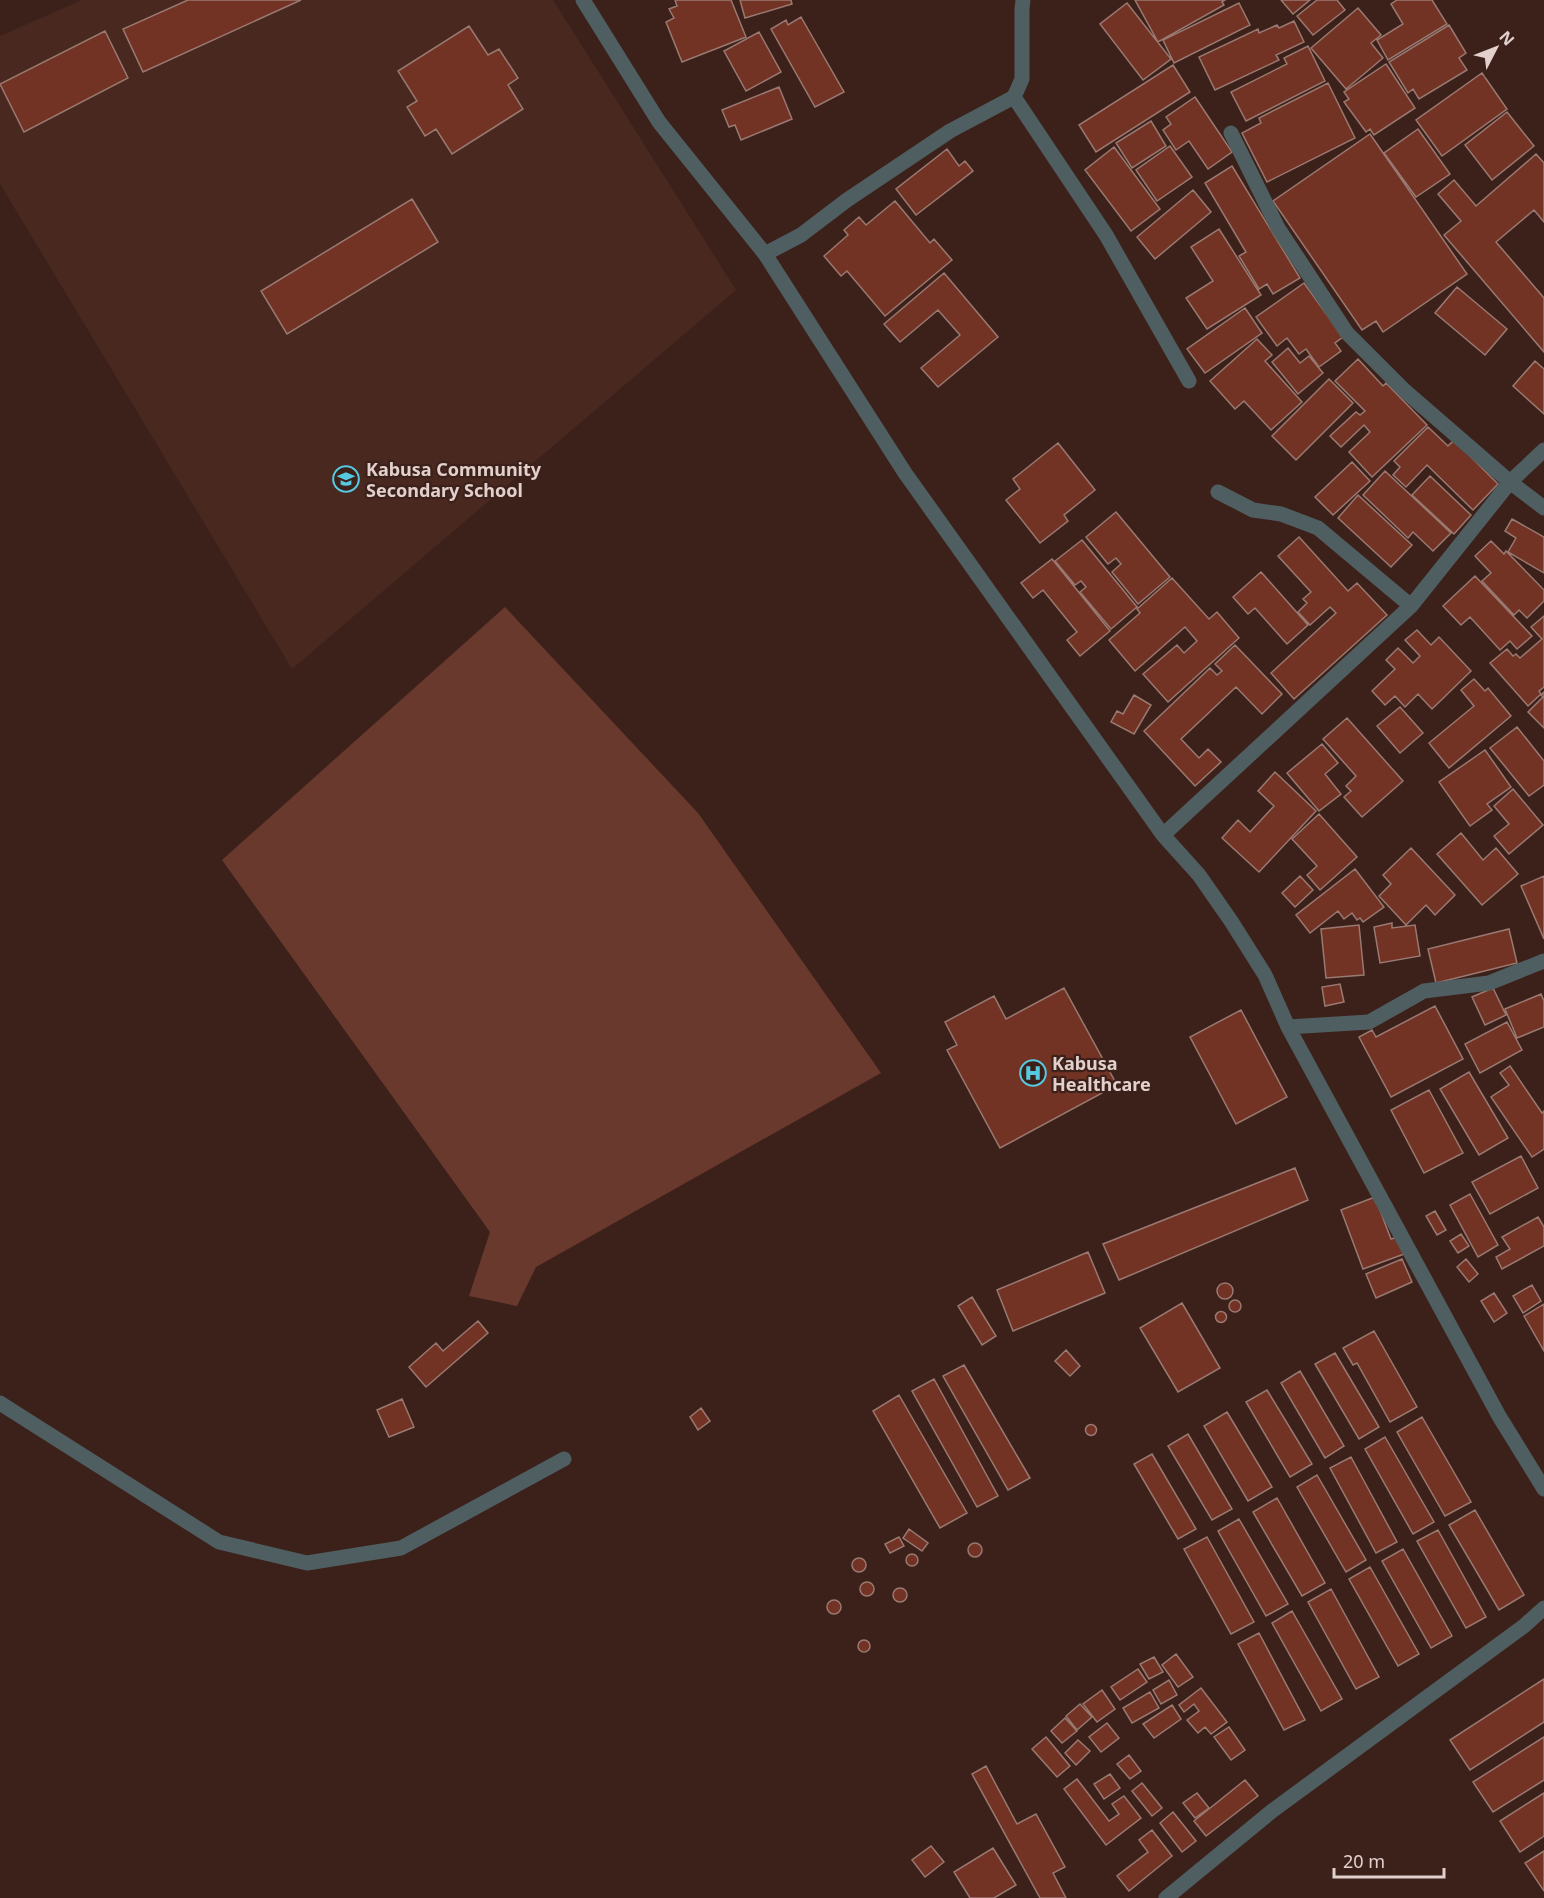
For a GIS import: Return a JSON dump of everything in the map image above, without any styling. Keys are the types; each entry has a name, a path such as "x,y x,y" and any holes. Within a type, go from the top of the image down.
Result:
{"street":[{"path":"583,0 659,122 765,254 905,473 1163,835 1199,875 1231,921 1265,975 1288,1027 1499,1416 1544,1489"},
{"path":"765,254 801,235 847,200 950,131 1014,98 1022,79 1023,0"},
{"path":"1014,98 1106,235 1189,381"},
{"path":"1231,133 1278,228 1347,333 1405,391 1510,482 1544,507"},
{"path":"1163,835 1411,606 1510,482 1544,450"},
{"path":"1218,492 1253,510 1281,514 1318,528 1411,606"},
{"path":"1288,1027 1369,1022 1424,991 1489,983 1544,961"},
{"path":"0,1403 219,1542 307,1563 401,1548 564,1459"},
{"path":"1166,1898 1272,1811 1524,1626 1544,1608"}],"shaded area":[{"name":"Kabusa Community Secondary School","path":"82,0 553,0 736,290 292,669 0,184 0,36"},
{"path":"505,607 698,813 881,1073 536,1267 517,1306 469,1296 490,1232 222,860"}],"building":[{"path":"188,0 301,0 143,72 123,29"},
{"path":"675,0 731,0 746,37 682,62 666,22 674,18 669,9 677,6"},
{"path":"740,0 791,0 792,4 745,18"},
{"path":"1135,0 1225,0 1222,2 1224,5 1158,42"},
{"path":"1281,0 1310,0 1293,14"},
{"path":"1317,0 1337,0 1345,10 1313,35 1297,16"},
{"path":"1397,0 1432,0 1447,24 1388,60 1377,40 1403,24 1391,4"},
{"path":"1127,3 1171,59 1143,80 1100,24"},
{"path":"1239,3 1250,25 1174,63 1163,40"},
{"path":"1358,8 1381,35 1371,43 1383,58 1346,89 1311,48"},
{"path":"801,17 844,92 815,107 771,29 786,20 788,25"},
{"path":"1294,21 1304,42 1276,55 1279,60 1215,90 1199,57 1258,29 1259,33"},
{"path":"1449,25 1466,53 1459,58 1467,70 1419,99 1413,89 1408,93 1389,62"},
{"path":"469,26 488,55 499,49 518,78 508,85 523,109 452,154 436,129 425,136 407,107 417,101 398,71"},
{"path":"105,31 128,78 24,132 0,84"},
{"path":"759,32 781,72 746,91 724,51"},
{"path":"1308,46 1325,81 1246,121 1231,92 1287,64 1284,58"},
{"path":"1386,64 1415,108 1374,135 1370,129 1366,132 1344,102 1349,99 1344,92"},
{"path":"1173,65 1190,92 1096,152 1079,125"},
{"path":"1482,73 1507,109 1442,156 1416,120"},
{"path":"1328,83 1355,138 1267,182 1242,133 1261,123 1259,118"},
{"path":"779,87 792,119 741,140 735,125 729,127 722,110"},
{"path":"1195,97 1232,152 1208,169 1189,141 1176,150 1163,130 1171,124 1166,117"},
{"path":"1507,112 1534,146 1492,180 1465,145"},
{"path":"1151,121 1166,146 1132,168 1116,143"},
{"path":"1418,129 1450,174 1416,197 1384,153"},
{"path":"1370,134 1467,274 1383,332 1376,321 1362,330 1273,201"},
{"path":"1170,146 1192,177 1157,201 1136,170"},
{"path":"1114,147 1160,209 1131,231 1085,170"},
{"path":"947,149 959,166 965,161 973,171 916,215 896,189"},
{"path":"1536,154 1544,163 1544,222 1534,210 1496,242 1544,298 1544,352 1444,235 1461,221 1438,194 1454,180 1476,206"},
{"path":"1232,166 1300,278 1273,294 1267,284 1259,289 1239,256 1246,252 1205,183"},
{"path":"1193,190 1211,212 1155,259 1137,237"},
{"path":"412,199 438,242 287,334 261,291"},
{"path":"895,201 930,243 934,239 952,260 885,316 847,271 841,276 824,256 848,235 844,230 859,217 866,225"},
{"path":"1219,229 1261,295 1207,329 1186,298 1213,281 1191,247"},
{"path":"944,273 998,337 938,387 921,368 960,335 938,310 900,342 884,324"},
{"path":"1304,283 1343,337 1335,343 1341,351 1319,367 1306,349 1299,354 1287,338 1277,346 1256,317"},
{"path":"1457,287 1507,329 1485,355 1435,313"},
{"path":"1245,308 1262,333 1205,373 1187,349"},
{"path":"1257,339 1272,355 1265,361 1302,402 1271,430 1244,401 1235,409 1210,381"},
{"path":"1288,348 1300,363 1309,356 1323,373 1298,394 1272,362"},
{"path":"1358,359 1383,386 1386,383 1427,425 1372,477 1349,452 1370,432 1364,425 1341,447 1330,436 1356,412 1360,415 1365,411 1335,381"},
{"path":"1535,361 1544,369 1544,414 1513,386"},
{"path":"1329,379 1353,403 1296,460 1272,436"},
{"path":"1428,427 1448,446 1454,440 1498,484 1473,510 1427,465 1406,487 1393,475 1400,467 1394,461"},
{"path":"1058,443 1095,490 1064,515 1068,521 1040,543 1006,500 1020,489 1013,479"},
{"path":"1352,462 1370,481 1333,515 1315,497"},
{"path":"1385,471 1451,533 1433,551 1413,532 1408,538 1363,495"},
{"path":"1430,476 1471,515 1454,534 1412,495"},
{"path":"1358,495 1412,545 1391,567 1338,518"},
{"path":"1116,512 1170,577 1138,604 1112,572 1121,564 1116,558 1108,564 1086,537"},
{"path":"1512,519 1544,537 1544,573 1508,552 1516,538 1505,531"},
{"path":"1299,537 1348,591 1357,583 1387,615 1294,699 1271,673 1336,613 1330,607 1310,625 1298,612 1307,603 1303,599 1311,592 1278,556"},
{"path":"1082,540 1137,607 1111,629 1080,592 1086,587 1081,581 1075,585 1055,561"},
{"path":"1491,541 1504,554 1506,551 1544,590 1544,601 1527,618 1519,610 1514,615 1482,581 1491,573 1475,556"},
{"path":"1052,559 1110,631 1080,656 1067,640 1077,632 1043,590 1033,598 1021,583"},
{"path":"1261,572 1308,625 1287,644 1255,608 1248,614 1233,597"},
{"path":"1475,576 1532,636 1517,649 1510,641 1500,650 1470,617 1461,625 1443,606"},
{"path":"1172,578 1209,619 1217,612 1239,638 1168,702 1143,674 1177,645 1184,653 1197,641 1185,627 1135,671 1109,640 1140,613 1137,609"},
{"path":"1544,616 1544,687 1539,691 1541,694 1528,706 1490,663 1507,649 1513,656 1516,654 1520,658 1542,639 1531,627"},
{"path":"1417,630 1431,645 1439,637 1471,671 1432,709 1418,694 1405,707 1395,696 1385,705 1372,691 1395,669 1386,660 1398,648 1413,663 1420,656 1405,640"},
{"path":"1235,645 1282,694 1262,714 1236,687 1181,739 1199,758 1208,749 1221,762 1195,786 1144,731 1210,668 1217,675 1222,671 1215,664"},
{"path":"1474,679 1485,691 1488,688 1511,716 1449,768 1429,743 1474,706 1461,690"},
{"path":"1544,692 1544,728 1528,712 1543,697 1541,695"},
{"path":"1134,695 1151,705 1134,734 1111,722 1117,711 1123,714"},
{"path":"1400,707 1423,733 1400,753 1377,726"},
{"path":"1347,718 1403,781 1362,817 1344,797 1351,791 1346,786 1356,776 1323,739"},
{"path":"1517,727 1544,761 1544,785 1529,796 1490,748"},
{"path":"1322,744 1338,763 1325,774 1341,794 1319,811 1287,773"},
{"path":"1485,750 1511,787 1487,804 1492,810 1470,826 1439,782"},
{"path":"1275,772 1316,811 1259,872 1222,838 1238,820 1250,832 1274,806 1258,791"},
{"path":"1513,789 1543,825 1509,854 1494,836 1509,824 1494,806"},
{"path":"1319,814 1357,857 1320,890 1307,875 1317,866 1292,839"},
{"path":"1461,833 1483,860 1496,848 1518,874 1482,905 1437,854"},
{"path":"1411,848 1455,895 1435,915 1426,905 1406,925 1379,896 1391,884 1383,875"},
{"path":"1355,869 1384,907 1363,922 1360,918 1357,920 1352,913 1344,919 1338,911 1310,933 1296,915"},
{"path":"1300,876 1313,890 1295,907 1282,893"},
{"path":"1544,876 1544,939 1521,886"},
{"path":"1392,923 1392,928 1415,925 1420,956 1380,963 1374,927"},
{"path":"1359,925 1364,975 1326,978 1321,929"},
{"path":"1509,929 1517,963 1436,983 1428,949"},
{"path":"1340,984 1344,1002 1325,1006 1322,987"},
{"path":"1064,988 1117,1085 1000,1148 947,1050 957,1045 945,1022 994,996 1006,1019"},
{"path":"1493,988 1506,1015 1485,1025 1472,997"},
{"path":"1541,994 1544,1001 1544,1027 1517,1038 1505,1009"},
{"path":"1435,1006 1463,1059 1391,1097 1359,1037 1372,1030 1376,1037"},
{"path":"1241,1010 1287,1097 1236,1124 1190,1037"},
{"path":"1507,1022 1522,1050 1480,1073 1465,1044"},
{"path":"1510,1066 1542,1113 1544,1111 1544,1149 1532,1157 1491,1097 1509,1085 1500,1073"},
{"path":"1469,1072 1508,1138 1479,1155 1440,1089"},
{"path":"1429,1090 1463,1153 1424,1173 1391,1110"},
{"path":"1521,1156 1538,1188 1490,1214 1472,1182"},
{"path":"1295,1168 1308,1200 1119,1280 1103,1244"},
{"path":"1470,1194 1498,1245 1478,1257 1450,1205"},
{"path":"1375,1197 1391,1239 1401,1236 1407,1253 1363,1269 1341,1210"},
{"path":"1435,1211 1446,1230 1437,1235 1426,1216"},
{"path":"1538,1217 1544,1227 1544,1246 1502,1269 1496,1257 1510,1249 1502,1237"},
{"path":"1461,1234 1469,1246 1458,1253 1450,1241"},
{"path":"1088,1252 1105,1293 1013,1331 997,1290"},
{"path":"1402,1259 1412,1282 1376,1298 1366,1274"},
{"path":"1466,1259 1478,1274 1469,1282 1457,1267"},
{"path":"1225,1283 1231,1285 1233,1291 1231,1297 1225,1299 1219,1297 1217,1291 1219,1285"},
{"path":"1532,1285 1541,1301 1523,1313 1513,1296"},
{"path":"1494,1293 1507,1313 1494,1322 1481,1301"},
{"path":"972,1297 996,1336 982,1345 958,1306"},
{"path":"1235,1300 1241,1306 1235,1312 1229,1306"},
{"path":"1182,1303 1220,1368 1178,1392 1140,1328"},
{"path":"1544,1304 1544,1351 1524,1316"},
{"path":"1221,1311 1227,1317 1221,1323 1215,1317"},
{"path":"478,1321 488,1333 426,1387 409,1367 436,1343 443,1351"},
{"path":"1374,1331 1417,1407 1390,1422 1357,1363 1353,1365 1343,1348"},
{"path":"1066,1350 1080,1366 1070,1376 1055,1361"},
{"path":"1335,1353 1379,1427 1359,1439 1315,1364"},
{"path":"964,1365 1030,1478 1008,1490 943,1376"},
{"path":"1300,1371 1344,1446 1325,1458 1281,1383"},
{"path":"934,1379 998,1496 977,1507 912,1391"},
{"path":"1267,1390 1312,1464 1290,1477 1246,1402"},
{"path":"899,1395 967,1513 940,1528 873,1411"},
{"path":"402,1399 414,1427 389,1437 377,1410"},
{"path":"701,1408 710,1421 698,1430 690,1417"},
{"path":"1227,1412 1272,1487 1248,1501 1204,1426"},
{"path":"1422,1417 1471,1502 1445,1516 1397,1432"},
{"path":"1091,1424 1097,1430 1091,1436 1085,1430"},
{"path":"1188,1434 1232,1509 1212,1520 1168,1446"},
{"path":"1385,1437 1434,1522 1413,1534 1365,1449"},
{"path":"1152,1454 1196,1529 1178,1539 1134,1464"},
{"path":"1351,1457 1397,1542 1376,1553 1330,1468"},
{"path":"1317,1475 1366,1560 1346,1572 1297,1487"},
{"path":"1277,1498 1325,1583 1302,1596 1253,1512"},
{"path":"1475,1510 1524,1595 1499,1610 1449,1525"},
{"path":"1239,1519 1288,1604 1266,1616 1218,1531"},
{"path":"909,1529 928,1543 922,1551 903,1538"},
{"path":"1438,1530 1486,1617 1466,1628 1417,1541"},
{"path":"899,1537 904,1546 890,1553 885,1544"},
{"path":"1207,1537 1254,1622 1231,1634 1184,1549"},
{"path":"975,1543 980,1545 982,1550 980,1555 975,1557 970,1555 968,1550 970,1545"},
{"path":"1403,1549 1452,1636 1431,1648 1382,1561"},
{"path":"914,1554 918,1560 914,1566 910,1566 906,1558"},
{"path":"859,1558 864,1560 866,1565 864,1570 859,1572 854,1570 852,1565 854,1560"},
{"path":"1370,1567 1419,1654 1398,1666 1349,1579"},
{"path":"864,1582 870,1582 874,1589 870,1596 864,1596 860,1592 860,1586"},
{"path":"897,1588 903,1588 907,1595 903,1602 897,1602 893,1598 893,1592"},
{"path":"1331,1589 1379,1677 1356,1689 1308,1602"},
{"path":"834,1600 839,1602 841,1607 839,1612 834,1614 829,1612 827,1607 829,1602"},
{"path":"1292,1611 1342,1699 1321,1711 1272,1623"},
{"path":"1259,1633 1305,1720 1284,1730 1238,1644"},
{"path":"866,1640 870,1646 866,1652 862,1652 858,1644"},
{"path":"1176,1654 1193,1677 1178,1687 1162,1665"},
{"path":"1154,1657 1163,1672 1149,1679 1140,1664"},
{"path":"1138,1669 1147,1682 1120,1700 1111,1687"},
{"path":"1544,1679 1544,1722 1470,1770 1450,1740"},
{"path":"1169,1680 1177,1695 1161,1704 1153,1690"},
{"path":"1201,1688 1227,1722 1211,1734 1205,1727 1198,1733 1187,1720 1199,1711 1194,1704 1184,1712 1179,1705"},
{"path":"1102,1690 1115,1709 1097,1722 1083,1704"},
{"path":"1150,1692 1159,1708 1132,1723 1123,1708"},
{"path":"1080,1704 1092,1717 1077,1730 1066,1716"},
{"path":"1172,1705 1181,1719 1154,1738 1143,1724"},
{"path":"1065,1718 1077,1731 1062,1743 1051,1731"},
{"path":"1107,1723 1119,1738 1101,1752 1089,1737"},
{"path":"1229,1727 1245,1750 1231,1760 1214,1737"},
{"path":"1046,1737 1070,1766 1057,1777 1032,1749"},
{"path":"1544,1737 1544,1780 1493,1812 1473,1782"},
{"path":"1078,1740 1090,1751 1076,1765 1065,1753"},
{"path":"1129,1755 1141,1771 1130,1779 1117,1764"},
{"path":"986,1766 1017,1824 1036,1814 1065,1867 1053,1873 1066,1898 1040,1898 972,1774"},
{"path":"1110,1774 1120,1788 1104,1799 1094,1784"},
{"path":"1077,1779 1109,1821 1119,1814 1112,1804 1124,1796 1141,1818 1106,1845 1064,1789"},
{"path":"1245,1780 1258,1796 1206,1836 1194,1821"},
{"path":"1142,1783 1162,1808 1152,1816 1132,1791"},
{"path":"1197,1793 1209,1808 1195,1818 1183,1803"},
{"path":"1544,1793 1544,1836 1520,1852 1500,1821"},
{"path":"1173,1812 1196,1841 1182,1852 1160,1823"},
{"path":"1152,1830 1172,1856 1129,1891 1117,1876 1148,1852 1139,1840"},
{"path":"931,1846 944,1862 925,1877 912,1860"},
{"path":"993,1848 1016,1885 994,1898 970,1898 954,1872"},
{"path":"1544,1851 1544,1891 1525,1863"}],"place":[{"name":"Kabusa Community Secondary School","path":"346,479"},
{"name":"Kabusa Healthcare","path":"1033,1073"}]}
